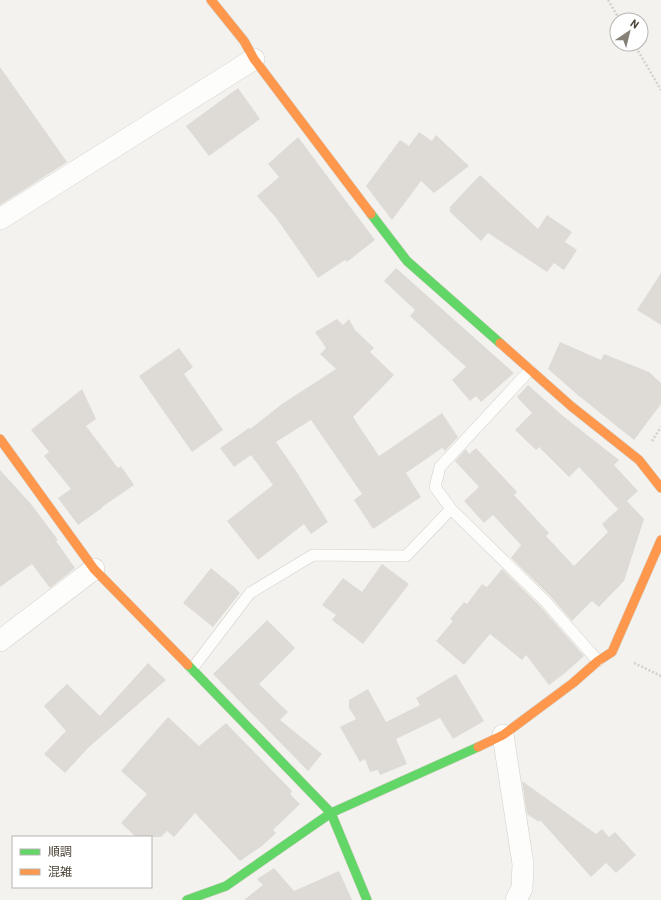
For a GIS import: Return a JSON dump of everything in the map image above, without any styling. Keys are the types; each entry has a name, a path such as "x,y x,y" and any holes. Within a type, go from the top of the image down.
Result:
{"street":[{"path":"211,0 407,261 571,406 639,460 661,488"},
{"path":"0,219 254,59"},
{"path":"0,439 94,569 331,813 367,900"},
{"path":"187,900 226,886 331,813 503,735 573,683 598,661 612,652 661,540"},
{"path":"0,641 94,569"},
{"path":"503,735 523,864 522,888 516,900"}],"lane":[{"path":"530,370 440,467 435,487 451,509 545,600 598,661"},
{"path":"192,669 250,593 313,556 406,556 451,509"}],"path":[{"path":"608,0 615,12"},
{"path":"639,52 661,90"},
{"path":"612,652 661,676"}],"building":[{"path":"0,67 67,162 0,205"},
{"path":"238,88 260,119 209,156 186,126"},
{"path":"419,132 432,141 436,135 469,166 434,193 421,181 392,220 366,186 400,140 409,146"},
{"path":"298,137 375,240 347,262 345,260 318,278 277,219 257,196 279,177 268,164"},
{"path":"480,175 538,229 547,215 572,232 565,242 577,250 564,270 554,263 547,272 488,233 481,241 449,211 451,209 449,208"},
{"path":"396,268 514,373 481,402 476,396 470,401 452,380 466,367 410,316 415,310 384,281"},
{"path":"661,273 661,325 637,310"},
{"path":"337,319 343,325 349,319 355,330 374,348 370,352 394,375 353,417 379,456 442,413 458,437 445,451 442,448 406,473 421,497 373,529 354,500 362,494 311,420 276,442 328,522 311,534 304,524 258,560 227,521 273,485 251,455 234,467 220,448 249,428 250,429 282,404 336,369 320,354 326,348 315,332"},
{"path":"560,342 601,360 604,354 649,372 661,383 661,404 634,440 548,369"},
{"path":"179,348 193,367 184,374 223,430 192,452 139,376"},
{"path":"528,385 563,416 619,460 614,465 638,491 618,509 579,467 569,477 539,447 536,450 515,430 532,413 517,397"},
{"path":"82,389 96,419 86,426 118,468 121,466 134,485 78,525 58,498 71,489 44,456 49,452 31,430"},
{"path":"476,448 517,492 514,495 549,533 546,536 574,566 608,532 602,524 627,501 644,519 624,581 599,607 592,601 572,621 550,596 511,558 521,545 493,515 484,523 464,501 479,487 455,461 466,449 469,454"},
{"path":"0,470 31,504 58,540 56,541 75,568 50,588 32,564 0,587"},
{"path":"382,564 409,584 363,644 332,620 336,615 322,605 343,578 362,592"},
{"path":"211,568 240,593 213,627 183,603"},
{"path":"502,569 540,606 584,656 549,685 526,655 522,660 490,634 464,665 436,641 453,621 450,619 464,602 467,604 482,584 487,587"},
{"path":"267,620 295,648 259,684 288,712 280,720 322,754 308,771 213,674"},
{"path":"148,663 166,680 89,747 65,773 44,754 66,731 44,706 67,684 100,716"},
{"path":"456,674 484,721 453,739 440,718 396,739 407,764 380,775 378,770 370,772 365,759 360,762 340,727 356,719 349,708 349,700 368,689 386,722 420,705 416,698"},
{"path":"168,717 199,746 226,723 292,791 290,794 300,804 273,830 276,833 262,846 240,861 195,813 174,837 167,831 161,837 135,836 121,823 147,794 121,771"},
{"path":"522,781 596,834 602,829 609,837 615,832 636,855 616,873 606,863 591,877 540,820 539,822 527,814"},
{"path":"274,868 294,891 339,871 352,900 244,900 263,885 257,879"}],"traffic: fast":[{"path":"371,214 407,261 500,343"},
{"path":"188,665 331,813 367,900"},
{"path":"187,900 226,886 331,813 478,747"}],"traffic: slow":[{"path":"211,0 244,41 254,59 371,214"},
{"path":"500,343 571,406 639,460 661,488"},
{"path":"0,439 94,569 188,665"},
{"path":"478,747 503,735 573,683 598,661 612,652 661,540"}]}
